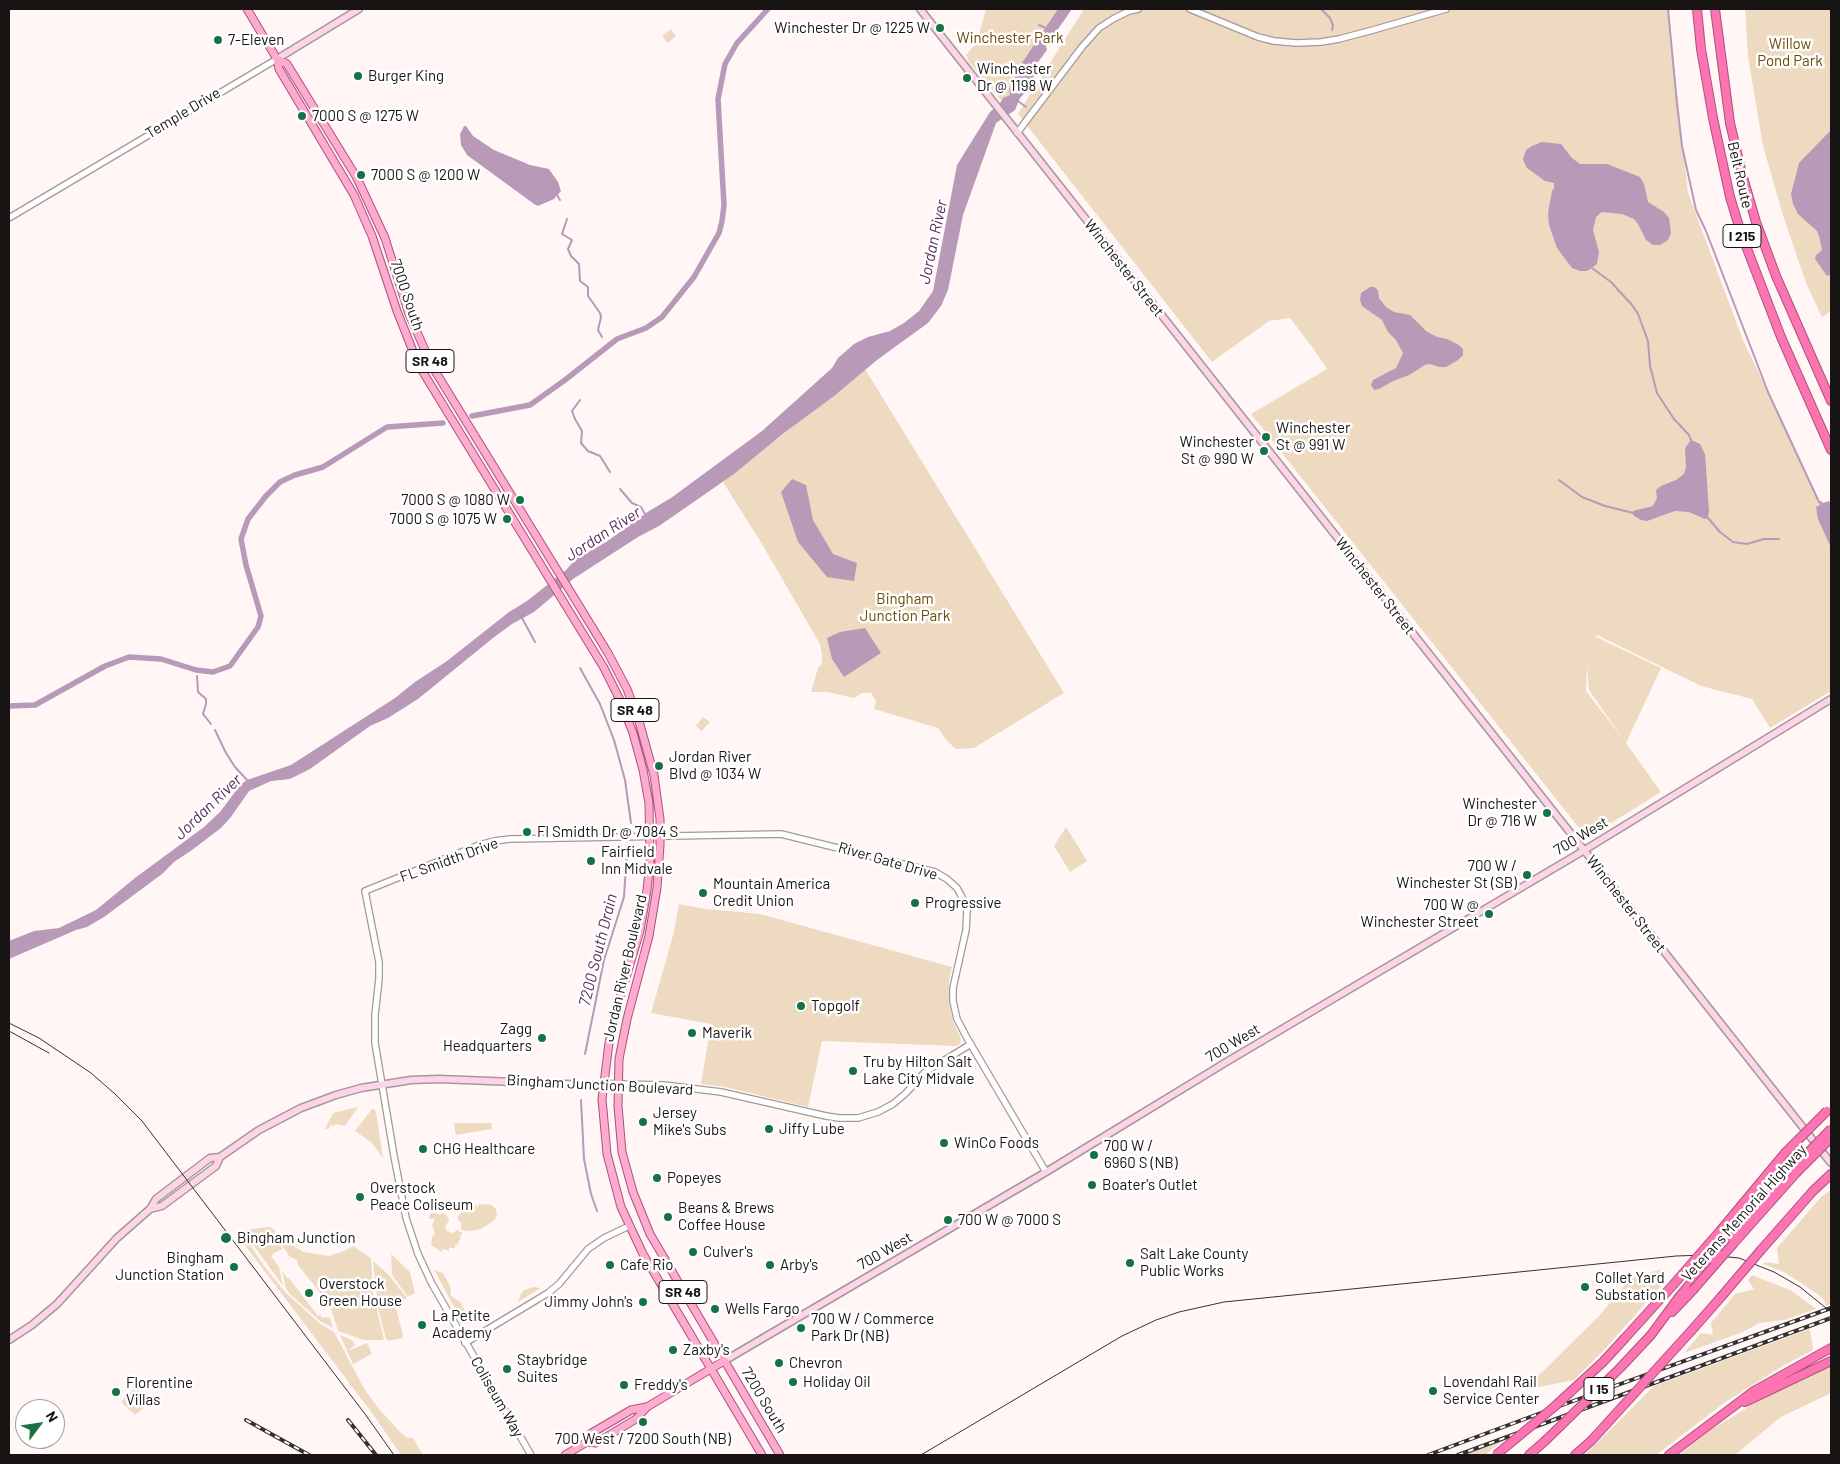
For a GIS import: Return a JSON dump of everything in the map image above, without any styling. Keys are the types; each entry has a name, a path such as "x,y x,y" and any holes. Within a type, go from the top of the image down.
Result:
{"highway":[{"name":"Belt Route","path":"1697,9 1701,49 1711,109 1730,197 1741,233 1778,327 1831,450"},
{"name":"Belt Route","path":"1715,9 1730,123 1756,222 1793,318 1831,401"},
{"path":"1496,1455 1554,1407 1603,1362 1720,1231 1785,1153 1829,1109"},
{"path":"1651,1335 1679,1296 1717,1252 1831,1129"},
{"name":"Veterans Memorial Highway","path":"1530,1455 1620,1368 1693,1290 1795,1169 1831,1138"},
{"name":"I 15","path":"1575,1455 1591,1441 1692,1330 1813,1191 1831,1174"},
{"path":"1669,1455 1754,1391 1828,1350"},
{"path":"1723,1413 1831,1361"}],"main road":[{"name":"7000 South","path":"247,9 277,59 279,69 354,195 372,236 397,311 418,364 554,586"},
{"name":"Temple Drive","path":"277,59 359,9"},
{"name":"Winchester Street","path":"920,9 1831,1163"},
{"name":"7000 South","path":"277,59 287,64 357,178 385,238 409,314 432,366 563,579"},
{"name":"Jordan River Boulevard","path":"563,579 620,676 640,721 654,775 659,805 643,917 615,1014 603,1084"},
{"name":"Jordan River Boulevard","path":"554,586 609,678 628,721 643,770 655,836 655,904 650,936 624,1032 618,1084"},
{"name":"700 West","path":"565,1455 587,1442 596,1443 636,1419 647,1407 1046,1172 1228,1061 1584,850 1831,699"},
{"name":"Bingham Junction Boulevard","path":"9,1340 38,1321 57,1304 117,1238 150,1209 162,1206 216,1166 220,1157 255,1132 295,1111 336,1095 382,1084 439,1079 618,1084"},
{"name":"7200 South","path":"603,1084 603,1118 607,1154 615,1188 629,1226 643,1254 762,1455"},
{"name":"7200 South","path":"618,1084 622,1152 638,1207 659,1252 780,1455"},
{"name":"700 West","path":"587,1442 590,1434 622,1415 631,1410 647,1407"}],"street":[{"path":"1017,134 1082,46 1099,28 1121,15 1138,9"},
{"path":"1190,9 1258,37 1296,43 1340,39 1446,9"},
{"name":"Temple Drive","path":"9,218 277,59"},
{"name":"River Gate Drive","path":"655,836 785,834 930,870 945,877 959,892 967,910 966,930 954,982 953,994 958,1018 971,1044 1046,1172"},
{"name":"FL Smidth Drive","path":"365,890 468,849 494,841 510,839 655,836"},
{"name":"Coliseum Way","path":"365,890 379,962 374,1029 398,1184 409,1227 432,1284 531,1455"},
{"name":"Bingham Junction Boulevard","path":"618,1084 664,1085 721,1092 826,1116 858,1118 872,1115 888,1108 902,1098 925,1072 971,1044"},
{"path":"465,1343 552,1291 592,1246 629,1226"}],"green space":[{"name":"Winchester Park","path":"986,9 1064,9 1006,106 969,62 966,55 977,42"},
{"path":"1084,9 1668,9 1688,193 1743,340 1831,525 1831,691 1770,728 1752,699 1701,686 1597,635 1596,637 1661,668 1626,743 1661,792 1587,838 1251,414 1327,369 1290,318 1269,321 1212,362 1018,114","holes":["1587,666 1589,690 1623,739 1586,691"]},
{"name":"Willow Pond Park","path":"1745,9 1831,9 1831,311 1822,317 1806,283 1782,212 1763,146 1748,57"},
{"path":"671,29 676,36 668,43 662,36"},
{"name":"Bingham Junction Park","path":"865,369 1064,693 974,748 956,749 947,741 938,728 874,709 876,701 871,693 862,693 854,698 827,692 811,692 818,668 822,664 820,644 762,544 723,482"},
{"path":"703,717 710,722 702,731 696,726"},
{"path":"1066,827 1087,861 1070,872 1054,846"},
{"name":"Topgolf","path":"679,904 706,909 760,914 952,967 949,980 949,1002 953,1022 961,1038 960,1044 956,1046 822,1041 808,1107 725,1087 701,1084 711,1024 651,1013 674,932"},
{"path":"358,1107 345,1126 335,1124 334,1126 330,1125 329,1129 325,1129 333,1113"},
{"path":"372,1109 376,1112 383,1158 371,1142 355,1131"},
{"path":"455,1123 491,1123 492,1129 456,1135"},
{"path":"1831,1190 1831,1304 1826,1306 1823,1298 1798,1281 1784,1272 1763,1264 1765,1262 1779,1264 1777,1248 1821,1197"},
{"path":"476,1205 477,1210 478,1205 491,1205 496,1209 495,1220 481,1229 461,1230 461,1223 457,1218 459,1215"},
{"path":"444,1213 448,1217 449,1221 445,1226 447,1231 453,1233 457,1230 463,1233 458,1241 459,1244 455,1245 455,1248 449,1248 449,1251 443,1249 442,1252 431,1245 432,1237 435,1234 432,1225 435,1219 429,1219 430,1214 440,1215"},
{"path":"269,1227 275,1230 275,1238 283,1249 271,1256 279,1267 283,1286 244,1232 245,1230"},
{"path":"241,1231 264,1266 285,1292 319,1323 334,1332 365,1390 401,1433 406,1437 413,1438 423,1455 401,1455 375,1417 235,1232"},
{"path":"278,1234 286,1242 304,1252 329,1256 353,1246 371,1258 373,1292 384,1340 364,1340 338,1331 330,1305 298,1265 297,1260 290,1257 278,1240"},
{"path":"391,1254 410,1272 415,1293 408,1297 392,1275"},
{"path":"373,1261 389,1275 407,1298 395,1305 403,1335 402,1338 388,1341 386,1339 378,1308"},
{"path":"1662,1269 1666,1280 1605,1349 1574,1380 1524,1390 1599,1316 1627,1283 1634,1277"},
{"path":"434,1270 443,1273 450,1286 451,1296 460,1302 469,1318 461,1319"},
{"path":"282,1271 318,1316 330,1318 333,1328 320,1321 291,1295 286,1289"},
{"path":"1752,1275 1792,1291 1816,1309 1784,1320 1759,1323 1743,1332 1684,1353 1701,1333 1713,1335 1711,1323 1735,1294 1754,1289 1748,1280"},
{"path":"534,1287 541,1288 518,1302 524,1290"},
{"path":"1810,1329 1813,1350 1781,1367 1724,1403 1656,1455 1585,1455 1654,1386"},
{"path":"340,1335 352,1340 355,1345 348,1351 367,1343 372,1354 353,1364"},
{"path":"1831,1366 1831,1393 1781,1417 1735,1455 1679,1455 1711,1430 1756,1402"},
{"path":"133,1390 139,1391 146,1406 135,1415 121,1402"},
{"path":"1505,1439 1485,1455 1464,1455"}],"shaded area":[{"path":"1058,9 1072,9 1046,46 1047,50 1030,73 1034,76 1015,110 996,123 963,215 948,290 941,306 928,323 877,360 734,474 659,526 638,537 573,579 534,612 512,624 493,638 418,699 388,718 370,726 310,769 290,779 271,781 249,791 221,828 104,917 87,927 9,959 9,941 34,931 59,928 96,910 135,878 204,827 220,812 241,784 247,780 291,765 395,698 447,661 509,612 527,601 566,570 576,559 606,542 649,511 671,498 762,431 832,368 838,358 854,344 868,337 890,331 919,311 933,291 957,165 990,112 1003,98 1010,95 1009,89 1022,63"},
{"path":"464,126 473,136 494,150 530,165 549,169 558,182 561,191 554,199 538,206 534,204 467,155 461,145 460,134"},
{"path":"1831,130 1831,274 1827,276 1815,259 1816,255 1822,250 1817,231 1798,214 1791,194 1799,163"},
{"path":"1542,142 1561,144 1572,158 1580,164 1607,164 1640,177 1644,184 1648,202 1664,212 1669,218 1671,233 1668,240 1660,245 1653,245 1646,240 1634,219 1622,214 1602,212 1596,217 1593,230 1599,252 1597,264 1587,271 1572,268 1557,248 1549,225 1548,213 1554,183 1545,181 1527,168 1523,159 1526,150"},
{"path":"1370,287 1378,290 1379,298 1386,307 1394,312 1410,315 1426,331 1459,345 1463,349 1463,355 1446,367 1425,365 1409,375 1374,390 1371,385 1373,380 1396,368 1403,353 1382,320 1362,306 1360,300 1361,293"},
{"path":"1691,440 1700,444 1705,454 1708,518 1705,519 1689,512 1675,511 1647,521 1633,515 1633,511 1653,506 1657,498 1656,490 1684,474 1686,467 1685,448"},
{"path":"792,479 806,485 813,520 833,554 857,563 854,581 827,577 798,542 781,492"},
{"path":"1829,501 1831,505 1831,548 1818,519 1816,507 1820,505 1819,502 1823,503"},
{"path":"865,628 881,653 844,677 832,659 827,638 840,632"}],"waterway":[{"path":"472,416 530,405 617,339 646,328 662,317 694,277 719,233 722,221 724,205 718,99 725,64 737,43 768,9"},
{"path":"1321,9 1330,18 1333,25 1332,30"},
{"path":"1668,9 1682,146 1696,210 1706,231 1768,392 1819,502"},
{"path":"1039,25 1046,28"},
{"path":"1018,101 1026,107"},
{"path":"557,195 560,200"},
{"path":"567,219 562,234 572,240 568,249 571,256 579,264 580,281 588,287 588,296 600,313 598,330 602,337"},
{"path":"1592,268 1611,282 1638,314 1648,341 1650,366 1657,393 1691,440"},
{"path":"580,400 572,411 582,431 581,443 588,451 600,456 610,472"},
{"path":"9,706 35,705 105,666 129,657 161,659 196,670 213,672 230,666 258,627 261,616 246,565 241,539 248,519 266,496 280,482 295,475 323,467 387,427 443,423"},
{"path":"1559,480 1582,497 1605,506 1633,513"},
{"name":"Jordan River","path":"620,489 632,503 641,507 645,514"},
{"path":"1708,518 1720,532 1733,542 1747,544 1764,539 1779,539"},
{"name":"7200 South Drain","path":"522,618 535,642"},
{"name":"7200 South Drain","path":"580,668 600,704 614,740 625,780 631,823"},
{"path":"197,676 198,692 206,699 203,714 211,724"},
{"name":"Jordan River","path":"215,730 226,753 247,780"},
{"name":"7200 South Drain","path":"585,1054 604,960 624,897 627,850"},
{"name":"7200 South Drain","path":"581,1100 584,1159 591,1194 597,1211"}],"tram line":[{"path":"9,1023 39,1038 91,1073 142,1121 365,1414 394,1455"},
{"path":"9,1031 49,1053"},
{"path":"921,1455 1122,1336 1156,1320 1179,1312 1224,1302 1676,1256 1706,1255 1739,1258 1774,1272 1800,1287 1831,1312"}],"railway":[{"path":"1428,1455 1831,1308"},
{"path":"1458,1455 1831,1318"},
{"path":"246,1420 309,1455"},
{"path":"348,1420 376,1455"}],"place":[{"name":"Winchester Dr @ 1225 W","path":"940,28"},
{"name":"7-Eleven","path":"218,40"},
{"name":"Burger King","path":"358,76"},
{"name":"Winchester Dr @ 1198 W","path":"967,78"},
{"name":"7000 S @ 1275 W","path":"302,116"},
{"name":"7000 S @ 1200 W","path":"361,175"},
{"name":"Winchester St @ 991 W","path":"1266,437"},
{"name":"Winchester St @ 990 W","path":"1264,451"},
{"name":"7000 S @ 1080 W","path":"520,500"},
{"name":"7000 S @ 1075 W","path":"507,519"},
{"name":"Jordan River Blvd @ 1034 W","path":"659,766"},
{"name":"Winchester Dr @ 716 W","path":"1547,813"},
{"name":"Fl Smidth Dr @ 7084 S","path":"527,832"},
{"name":"Fairfield Inn Midvale","path":"591,861"},
{"name":"700 W / Winchester St (SB)","path":"1527,875"},
{"name":"Mountain America Credit Union","path":"703,893"},
{"name":"Progressive","path":"915,903"},
{"name":"700 W @ Winchester Street","path":"1489,914"},
{"name":"Topgolf","path":"801,1006"},
{"name":"Maverik","path":"692,1033"},
{"name":"Zagg Headquarters","path":"542,1038"},
{"name":"Tru by Hilton Salt Lake City Midvale","path":"853,1071"},
{"name":"Jersey Mike's Subs","path":"643,1122"},
{"name":"Jiffy Lube","path":"769,1129"},
{"name":"WinCo Foods","path":"944,1143"},
{"name":"CHG Healthcare","path":"423,1149"},
{"name":"700 W / 6960 S (NB)","path":"1094,1155"},
{"name":"Popeyes","path":"657,1178"},
{"name":"Boater's Outlet","path":"1092,1185"},
{"name":"Overstock Peace Coliseum","path":"360,1197"},
{"name":"Beans & Brews Coffee House","path":"668,1217"},
{"name":"700 W @ 7000 S","path":"948,1220"},
{"name":"Bingham Junction","path":"226,1238"},
{"name":"Culver's","path":"693,1252"},
{"name":"Salt Lake County Public Works","path":"1130,1263"},
{"name":"Cafe Rio","path":"610,1265"},
{"name":"Arby's","path":"770,1265"},
{"name":"Bingham Junction Station","path":"234,1267"},
{"name":"Collet Yard Substation","path":"1585,1287"},
{"name":"Overstock Green House","path":"309,1293"},
{"name":"Jimmy John's","path":"643,1302"},
{"name":"Wells Fargo","path":"715,1309"},
{"name":"La Petite Academy","path":"422,1325"},
{"name":"700 W / Commerce Park Dr (NB)","path":"801,1328"},
{"name":"Zaxby's","path":"673,1350"},
{"name":"Chevron","path":"779,1363"},
{"name":"Staybridge Suites","path":"507,1369"},
{"name":"Holiday Oil","path":"793,1382"},
{"name":"Freddy's","path":"624,1385"},
{"name":"Lovendahl Rail Service Center","path":"1433,1391"},
{"name":"Florentine Villas","path":"116,1392"},
{"name":"700 West / 7200 South (NB)","path":"643,1422"}]}
